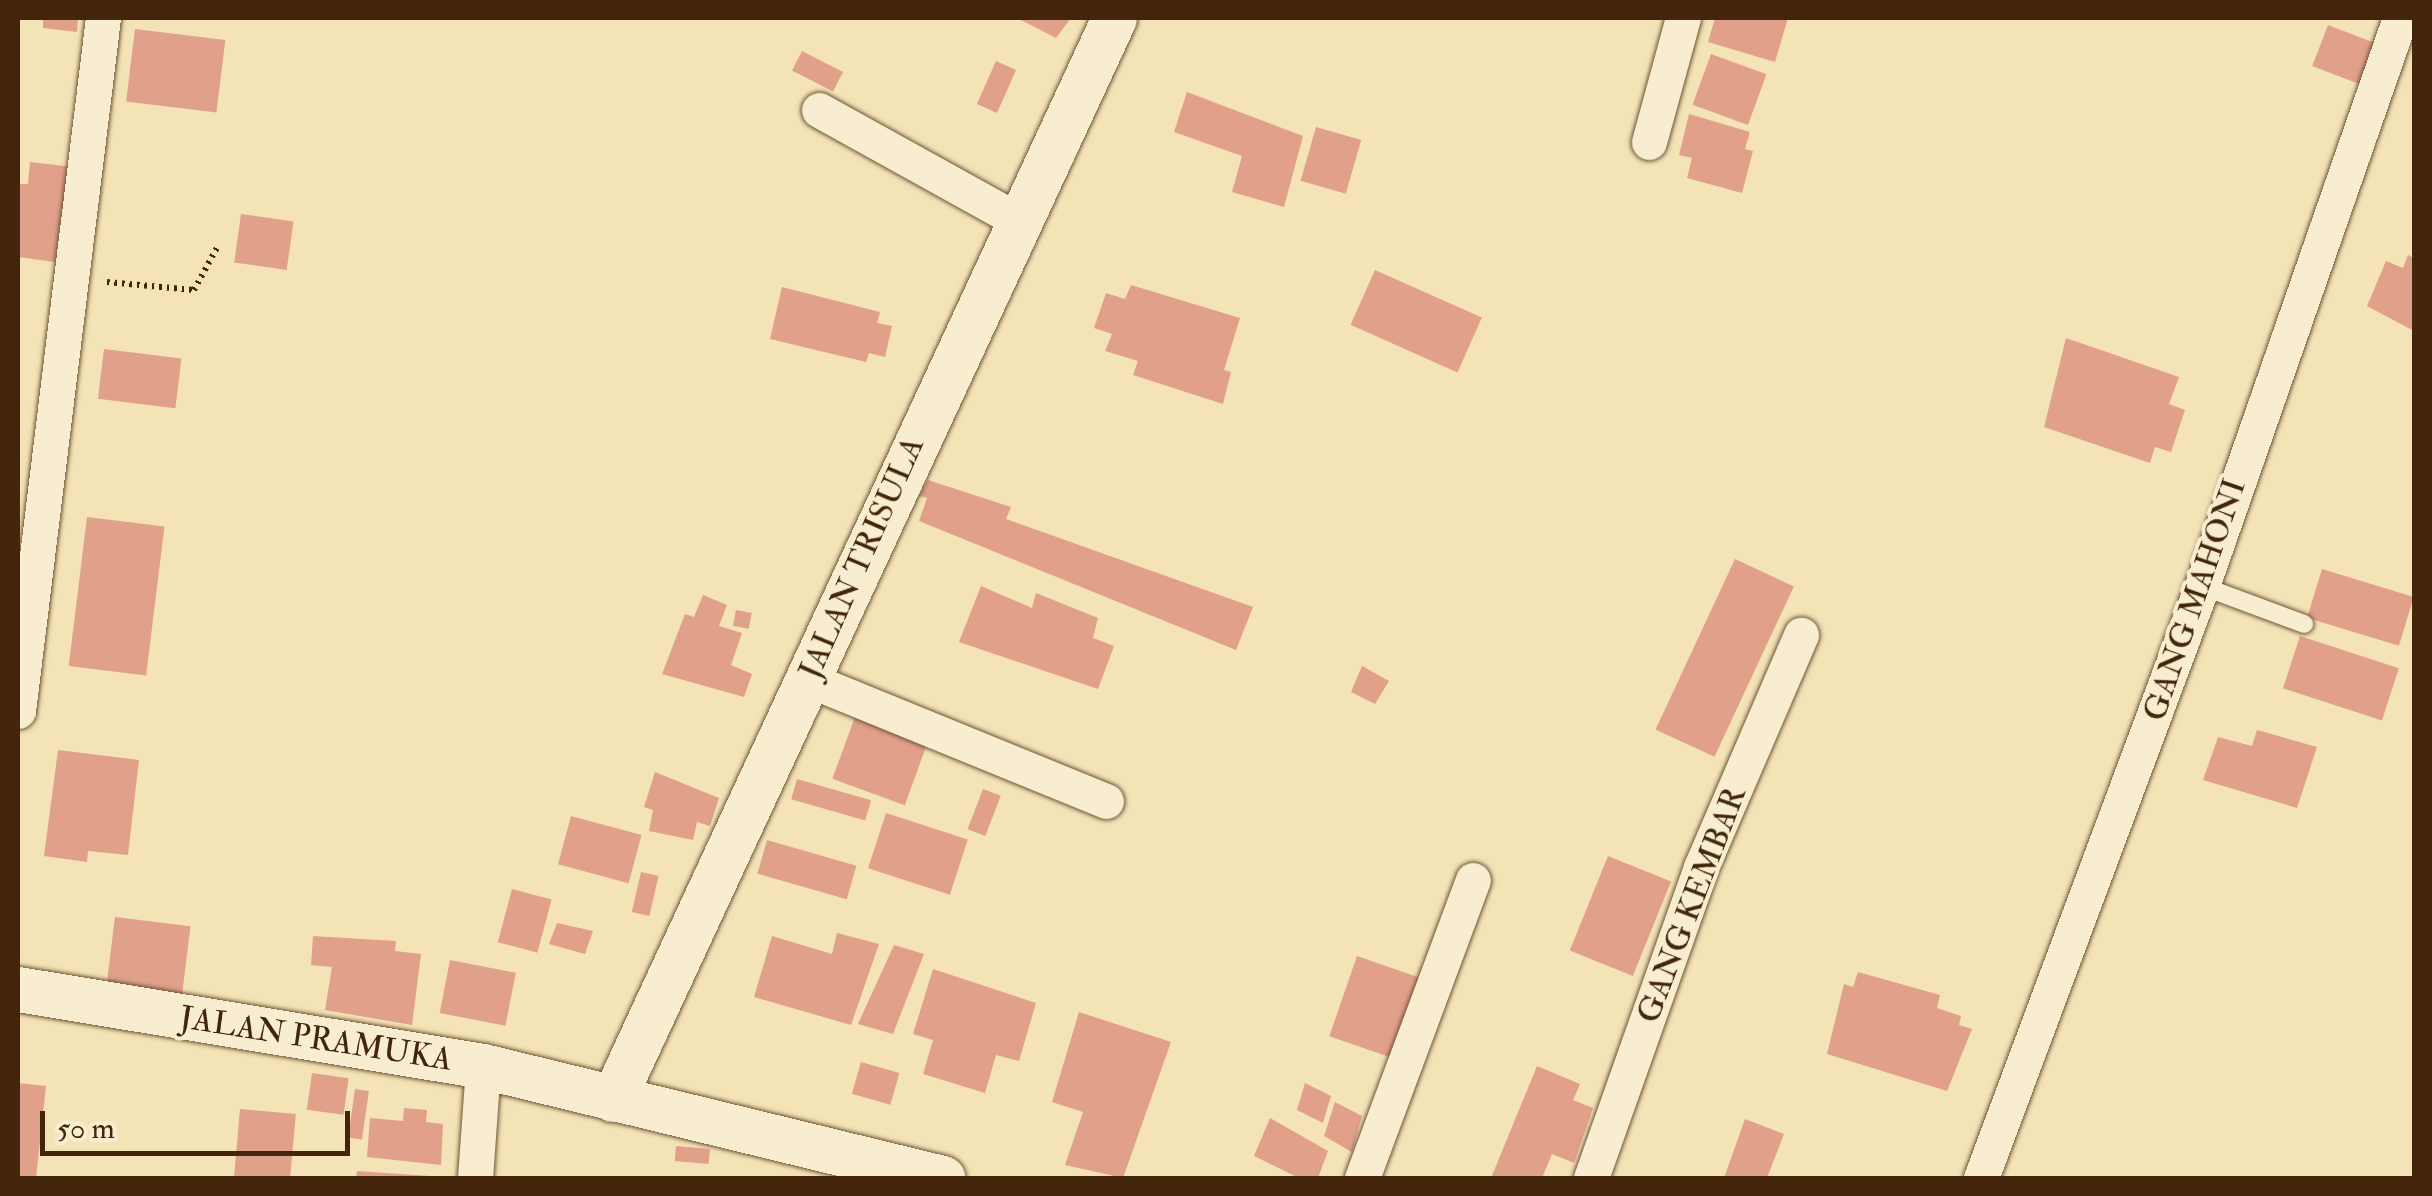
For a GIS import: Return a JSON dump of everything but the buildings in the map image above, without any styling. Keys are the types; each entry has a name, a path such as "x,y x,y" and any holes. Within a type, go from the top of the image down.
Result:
{"street":[{"path":"18,711 103,18"},
{"name":"JALAN TRISULA","path":"613,1098 1016,219 1114,18"},
{"path":"1649,142 1683,18"},
{"name":"GANG MAHONI","path":"1981,1178 2202,586 2400,18"},
{"path":"819,110 1016,219"},
{"name":"GANG KEMBAR","path":"1590,1178 1701,867 1801,634"},
{"path":"807,680 1106,801"},
{"path":"1362,1178 1473,880"},
{"name":"JALAN PRAMUKA","path":"18,989 482,1066 943,1178"},
{"path":"475,1178 482,1066"}],"lane":[{"path":"2202,586 2304,624"}],"path":[{"path":"70,278 194,290 219,244"}]}
